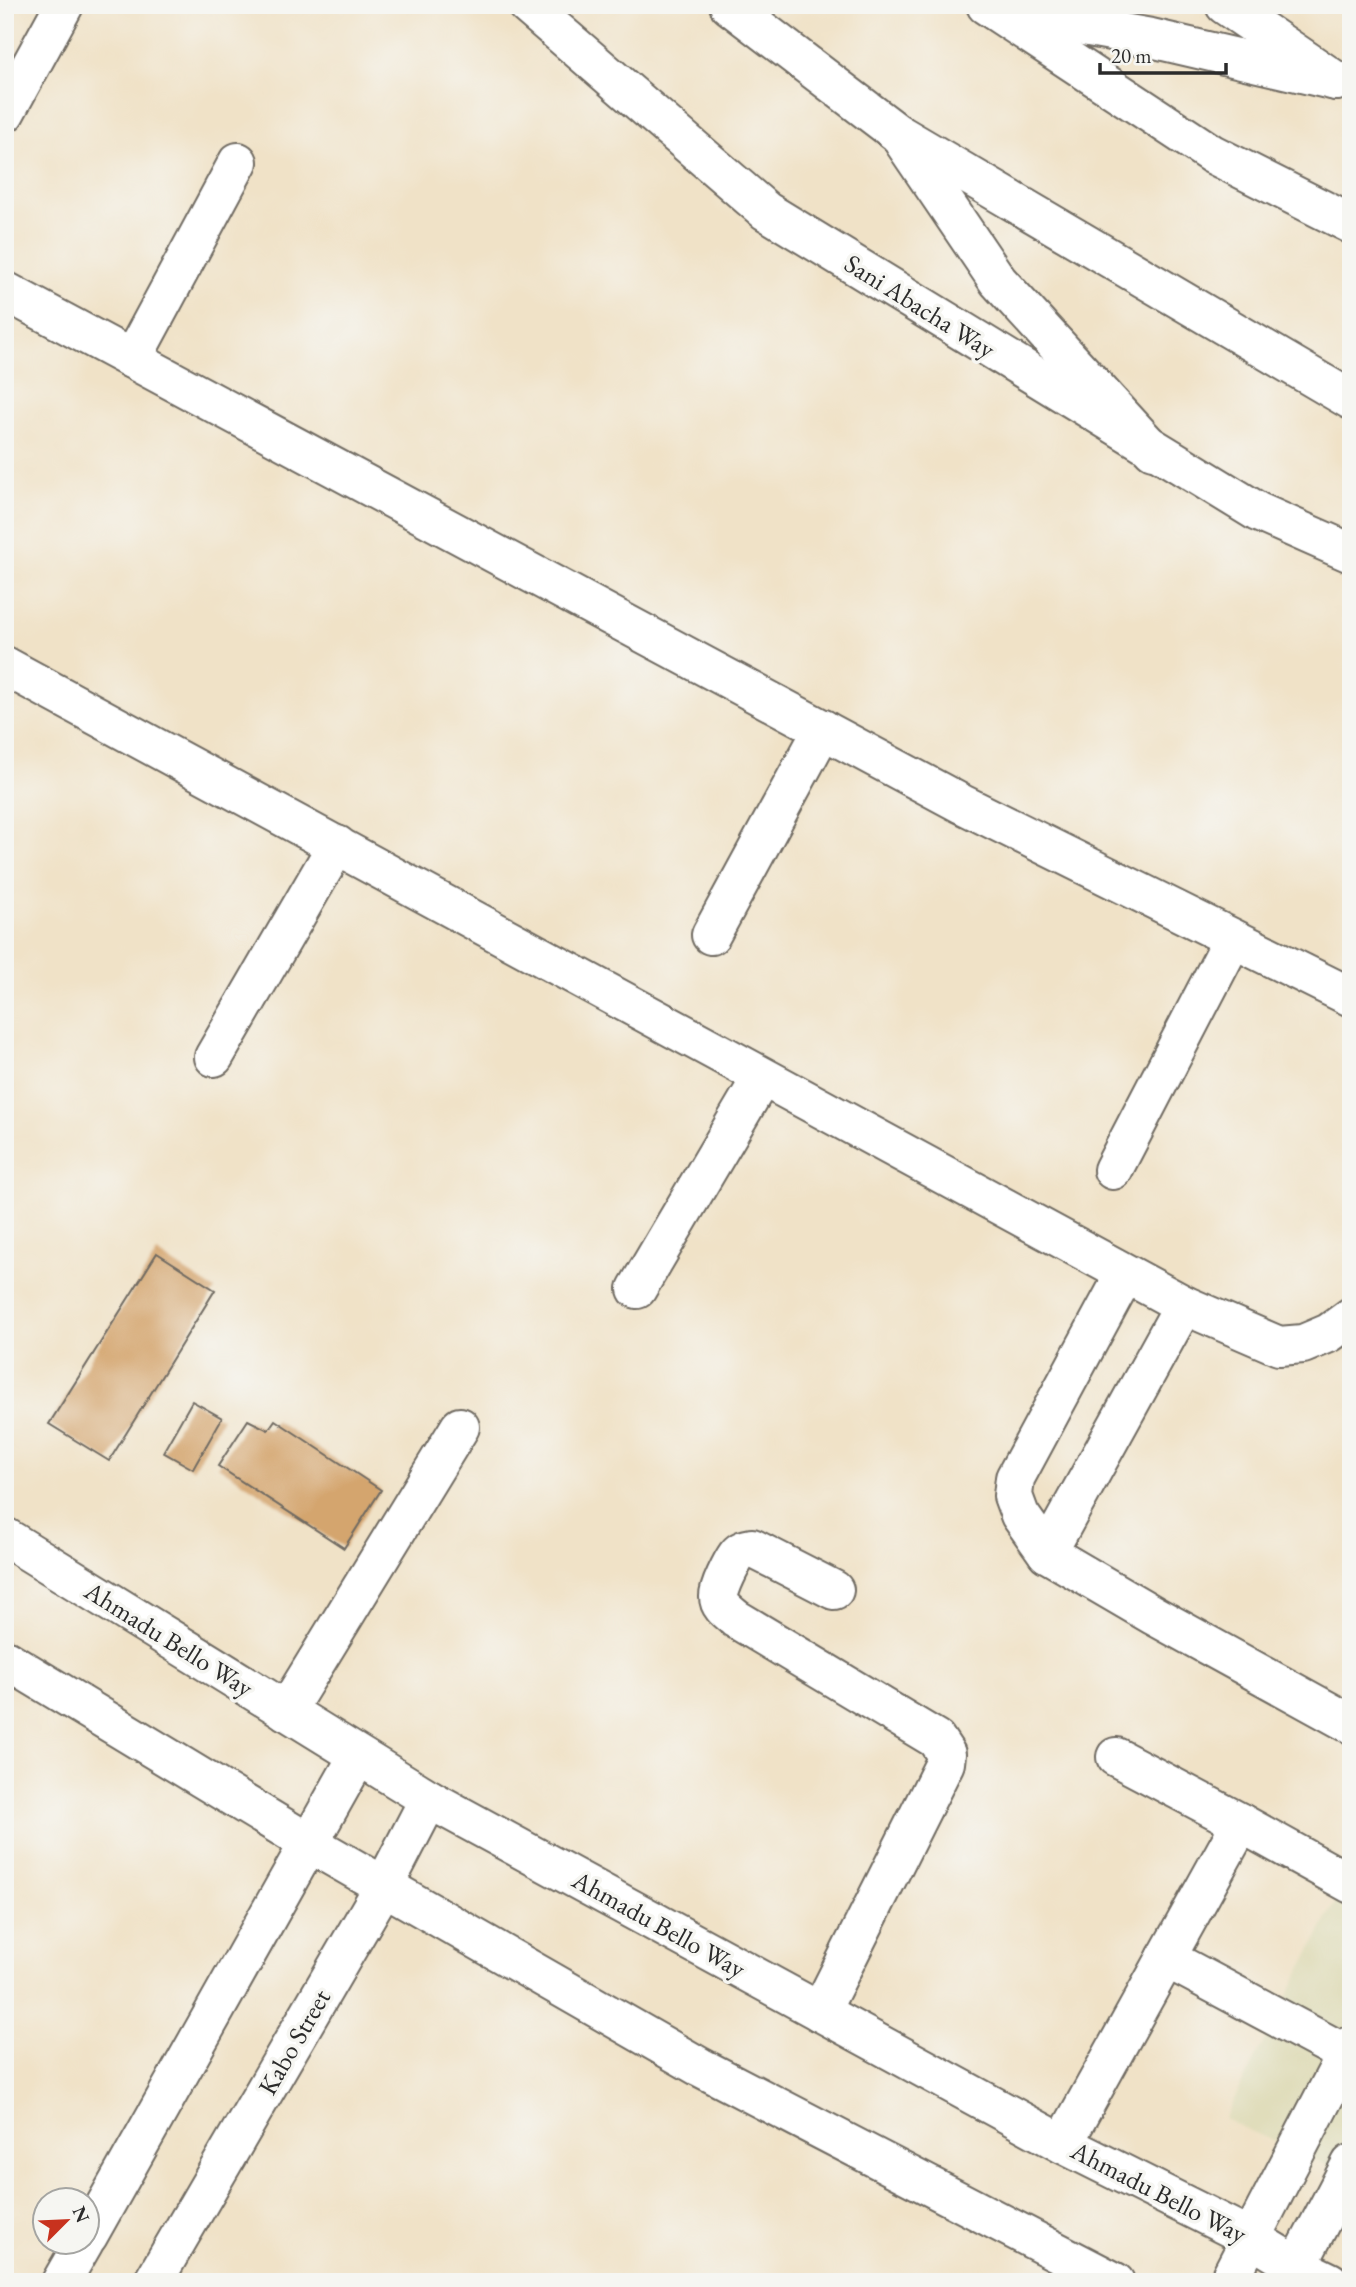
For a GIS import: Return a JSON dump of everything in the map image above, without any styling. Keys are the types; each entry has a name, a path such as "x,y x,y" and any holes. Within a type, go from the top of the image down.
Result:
{"main road":[{"path":"5,113 64,5"},
{"name":"Sani Abacha Way","path":"527,5 766,211 1258,512 1351,553"},
{"path":"729,5 897,133 1351,400"},
{"path":"1225,5 1343,85"},
{"path":"990,8 1151,38 1343,85"},
{"path":"990,8 1212,154 1351,224"},
{"path":"897,133 998,281 1153,450"},
{"path":"132,359 238,162"},
{"path":"5,291 962,804 1351,998"},
{"path":"5,666 1184,1305 1279,1346 1303,1344 1329,1333 1351,1317"},
{"path":"711,935 823,729"},
{"path":"214,1057 337,845"},
{"path":"1113,1170 1233,939"},
{"path":"637,1289 762,1077"},
{"path":"1125,1274 1015,1478 1013,1496 1020,1515 1047,1553 1351,1724"},
{"path":"1047,1553 1184,1305"},
{"path":"286,1711 460,1427"},
{"name":"Ahmadu Bello Way","path":"5,1537 429,1799 1063,2144 1251,2238 1305,2277"},
{"path":"820,2012 946,1763 946,1754 936,1739 736,1619 723,1608 718,1597 737,1554 752,1548 834,1590"},
{"path":"5,1659 309,1843 700,2067 1115,2282"},
{"path":"102,2211 358,1756"},
{"path":"1116,1756 1351,1884"},
{"name":"Kabo Street","path":"153,2282 384,1886 429,1799"},
{"path":"1063,2144 1241,1823"},
{"path":"1166,1958 1349,2050 1228,2282"},
{"path":"1305,2277 1351,2164"},
{"path":"61,2282 76,2256"}],"shaded area":[{"path":"1351,1872 1351,2176 1224,2119"}],"building":[{"path":"157,1253 215,1290 109,1461 49,1424"},
{"path":"192,1401 222,1418 193,1469 163,1452"},
{"path":"248,1420 268,1430 275,1420 381,1490 344,1548 218,1466"}]}
